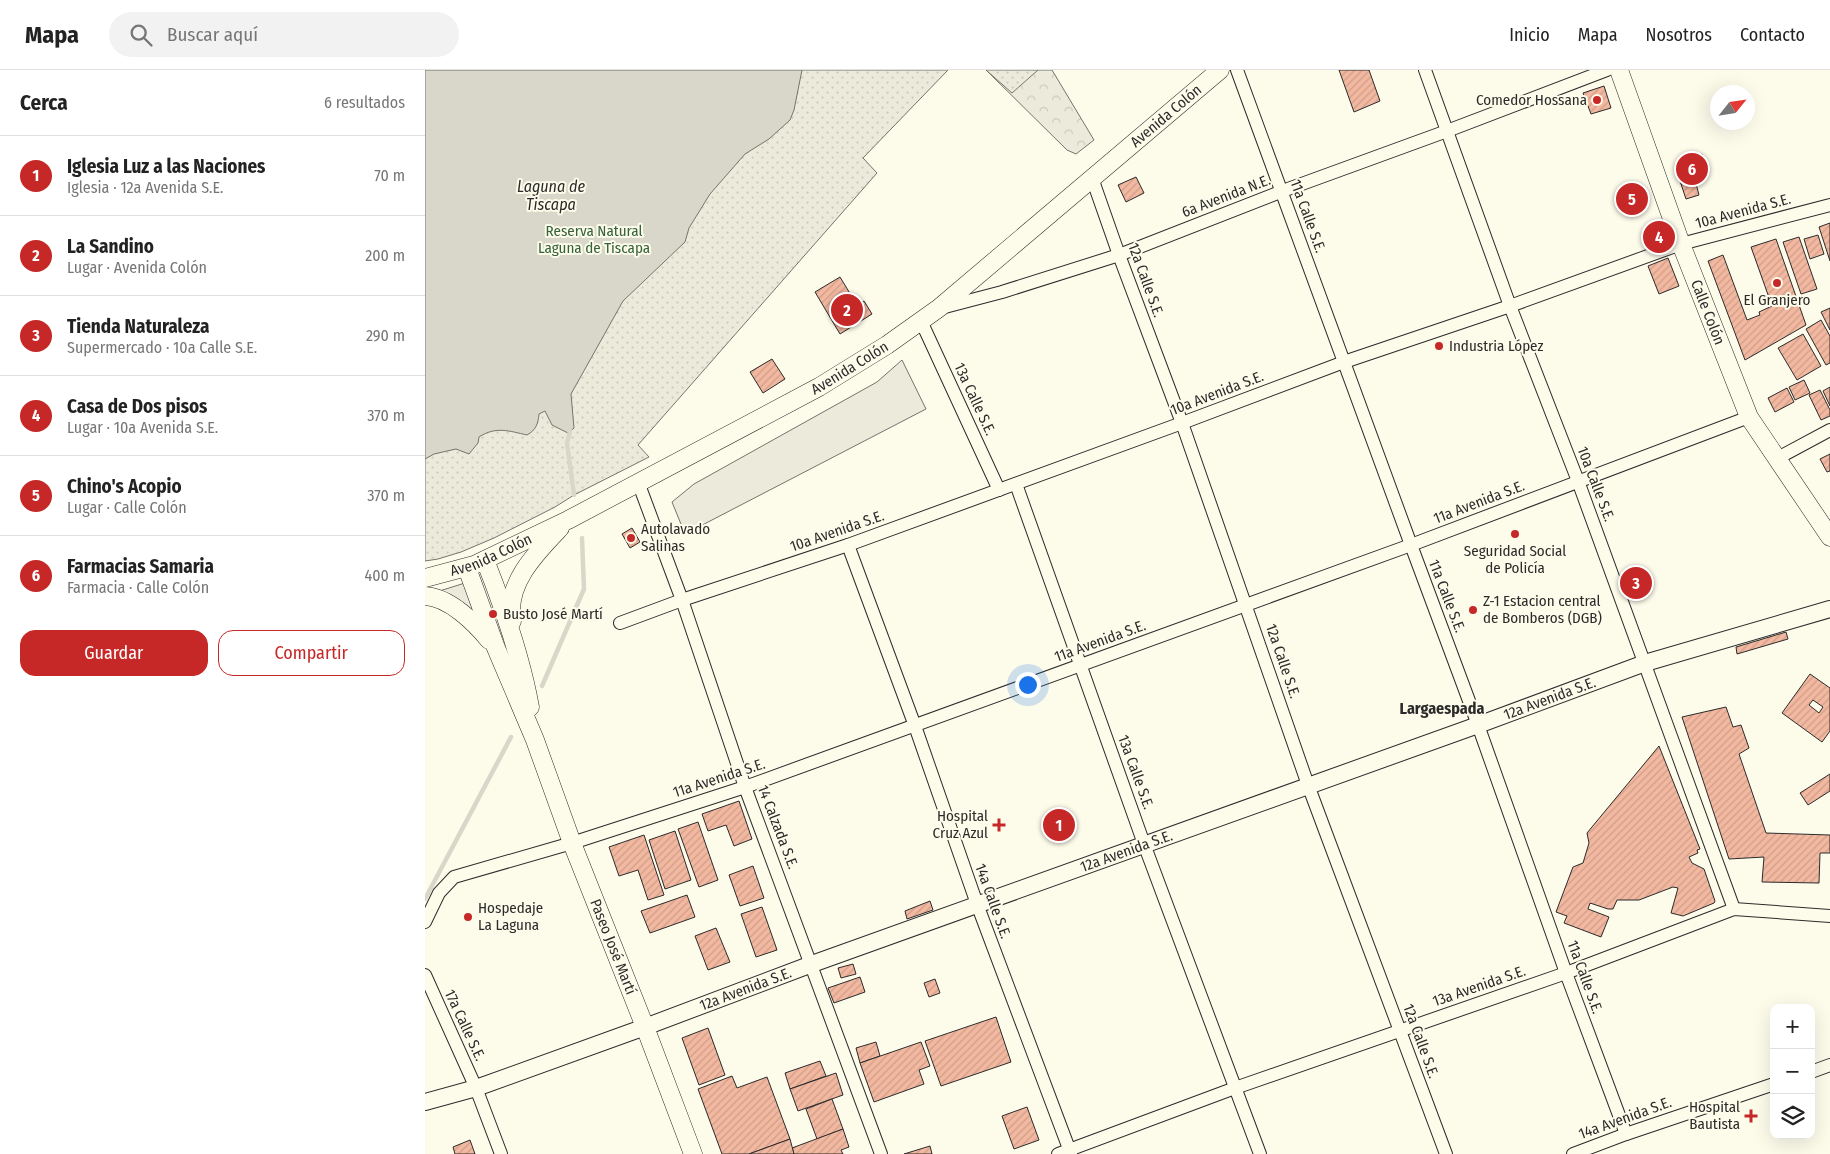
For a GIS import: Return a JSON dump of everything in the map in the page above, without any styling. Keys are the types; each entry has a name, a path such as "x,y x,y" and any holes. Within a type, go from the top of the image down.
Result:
{"main road":[{"name":"Avenida Colón","path":"425,578 467,568 568,520 819,387 939,308 1220,70"},
{"name":"Calle Colón","path":"1619,70 1681,244 1749,417 1830,536"},
{"path":"517,653 510,611 514,589 523,572 540,549 568,520"},
{"name":"Paseo José Martí","path":"485,560 517,653 535,740"},
{"name":"Paseo José Martí","path":"467,568 496,648 535,740 693,1154"},
{"path":"425,596 445,602 461,612 477,626 496,648"}],"street":[{"name":"11a Calle S.E.","path":"1237,70 1478,725 1565,973 1626,1134"},
{"name":"10a Calle S.E.","path":"1425,70 1510,306 1578,481 1734,909"},
{"name":"6a Avenida N.E.","path":"939,308 1002,292 1119,255 1607,70"},
{"name":"12a Calle S.E.","path":"1092,178 1247,606 1308,785 1400,1031 1441,1152"},
{"name":"10a Avenida S.E.","path":"620,623 682,600 848,545 1182,424 1344,362 1510,306 1681,244 1830,205"},
{"name":"13a Calle S.E.","path":"921,321 999,490"},
{"name":"11a Avenida S.E.","path":"425,922 439,893 454,877 573,843 745,787 1247,606 1749,417"},
{"path":"1776,458 1830,430"},
{"name":"14 Calzada S.E.","path":"638,482 682,600 745,787 881,1154"},
{"name":"13a Calle S.E.","path":"1017,484 1145,844 1260,1154"},
{"name":"14a Calle S.E.","path":"848,545 915,726 1066,1153"},
{"name":"12a Avenida S.E.","path":"425,1102 476,1088 977,904 1478,725 1645,663 1830,609"},
{"name":"13a Avenida S.E.","path":"1066,1153 1235,1088 1565,973 1734,909 1830,916"},
{"name":"17a Calle S.E.","path":"425,976 476,1088 501,1154"},
{"path":"1815,1071 1830,1065"},
{"name":"14a Avenida S.E.","path":"1573,1154 1770,1085"}],"green space":[{"name":"Reserva Natural Laguna de Tiscapa","path":"425,70 948,70 863,158 877,173 638,445 649,457 494,538 461,552 425,561"},
{"path":"986,70 1052,70 1094,140 1076,154 1067,150"},
{"path":"986,70 1038,70 1012,93"},
{"path":"465,583 482,623 433,593"}],"shaded area":[{"path":"902,360 926,409 685,534 672,502 694,484 877,382"}],"water":[{"name":"Laguna de Tiscapa","path":"425,70 802,70 794,110 790,120 769,139 745,154 710,194 689,228 685,242 623,301 571,394 574,428 568,433 552,425 545,411 539,414 536,426 527,435 503,430 491,431 479,437 478,443 469,454 456,449 434,454 425,459"}],"building":[{"path":"1339,70 1369,70 1380,101 1354,112"},
{"name":"Comedor Hossana","path":"1604,86 1611,108 1591,114 1583,93"},
{"path":"1702,154 1709,169 1695,180 1681,184 1675,169"},
{"path":"1136,177 1144,193 1126,202 1118,185"},
{"path":"1695,180 1699,195 1686,199 1681,184"},
{"path":"1634,189 1641,205 1629,210 1623,194"},
{"path":"1830,223 1830,261 1819,227"},
{"path":"1818,235 1824,254 1810,259 1804,239"},
{"path":"1799,237 1817,289 1801,294 1783,242"},
{"name":"El Granjero","path":"1776,239 1806,325 1745,360 1708,261 1723,255 1747,320 1760,315 1759,312 1772,306 1751,247"},
{"path":"1668,258 1679,286 1659,294 1648,266"},
{"path":"840,277 857,305 864,301 872,314 840,334 815,292"},
{"path":"1830,308 1830,330 1821,312"},
{"path":"1821,320 1830,336 1830,363 1826,365 1806,329"},
{"path":"1803,334 1821,366 1797,380 1778,348"},
{"path":"772,359 785,379 763,393 750,372"},
{"path":"1804,380 1810,393 1795,400 1789,387"},
{"path":"1830,387 1830,406 1823,391"},
{"path":"1787,388 1794,402 1775,412 1768,398"},
{"path":"1820,390 1830,410 1830,416 1821,420 1809,395"},
{"path":"1830,454 1830,471 1827,472 1820,459"},
{"name":"Autolavado Salinas","path":"632,528 640,542 630,548 622,534"},
{"path":"1786,632 1788,639 1737,654 1736,647"},
{"path":"1810,674 1830,688 1830,731 1822,742 1782,713","holes":["1813,700 1823,707 1819,713 1809,705"]},
{"path":"1726,707 1733,727 1741,725 1749,748 1739,754 1766,833 1830,835 1830,853 1820,853 1819,883 1762,882 1764,857 1729,859 1682,717"},
{"path":"1659,746 1700,849 1697,850 1698,853 1689,857 1692,863 1704,869 1715,901 1714,903 1683,916 1671,913 1678,888 1673,887 1639,900 1617,900 1613,909 1590,903 1588,909 1609,917 1601,937 1564,923 1567,916 1556,912 1573,867 1583,863 1589,843 1587,833"},
{"path":"1830,774 1830,791 1808,805 1800,793"},
{"path":"739,801 752,839 734,846 726,825 708,831 702,814"},
{"path":"698,822 718,880 699,887 678,829"},
{"path":"675,831 691,880 665,889 649,840"},
{"path":"644,835 664,895 648,900 638,870 619,876 609,847"},
{"path":"753,866 764,898 740,906 729,875"},
{"path":"687,895 695,917 650,933 641,911"},
{"path":"930,901 933,910 907,919 905,911"},
{"path":"762,907 777,950 756,957 741,914"},
{"path":"716,928 730,962 708,970 695,936"},
{"path":"853,964 856,974 841,978 838,968"},
{"path":"860,977 865,992 834,1003 828,988"},
{"path":"935,979 940,993 929,997 924,983"},
{"path":"996,1017 1011,1062 941,1086 925,1041"},
{"path":"708,1028 725,1075 699,1085 682,1038"},
{"path":"876,1042 880,1056 860,1063 856,1048"},
{"path":"921,1042 930,1066 919,1070 924,1084 874,1102 860,1063"},
{"path":"820,1061 826,1076 790,1089 785,1073"},
{"path":"836,1073 843,1095 798,1111 790,1089"},
{"path":"732,1076 737,1088 767,1077 790,1139 749,1154 722,1154 698,1089"},
{"path":"832,1099 843,1129 817,1139 806,1109"},
{"path":"1027,1107 1039,1140 1014,1149 1002,1116"},
{"path":"843,1129 849,1147 841,1150 843,1154 794,1154 792,1148"},
{"path":"790,1139 794,1154 749,1154"},
{"path":"470,1140 475,1154 455,1154 453,1147"},
{"path":"930,1146 932,1154 904,1154"}],"waterway":[{"path":"570,431 567,443 574,495"},
{"path":"542,686 584,589 582,538"},
{"path":"425,899 511,737"}],"place":[{"name":"Comedor Hossana","path":"1597,100"},
{"name":"Farmacias Samaria","path":"1692,169"},
{"name":"Chino's Acopio","path":"1632,199"},
{"name":"Casa de Dos pisos","path":"1659,237"},
{"name":"El Granjero","path":"1777,283"},
{"name":"La Sandino","path":"847,310"},
{"name":"Industria López","path":"1439,346"},
{"name":"Seguridad Social de Policía","path":"1515,534"},
{"name":"Autolavado Salinas","path":"631,538"},
{"name":"Tienda Naturaleza","path":"1636,583"},
{"name":"Z-1 Estacion central de Bomberos (DGB)","path":"1473,610"},
{"name":"Busto José Martí","path":"493,614"},
{"name":"Hospital Cruz Azul","path":"999,825"},
{"name":"Iglesia Luz a las Naciones","path":"1059,825"},
{"name":"Hospedaje La Laguna","path":"468,917"},
{"name":"Hospital Bautista","path":"1751,1116"}],"district":[{"name":"Largaespada","path":"1442,708"}]}
